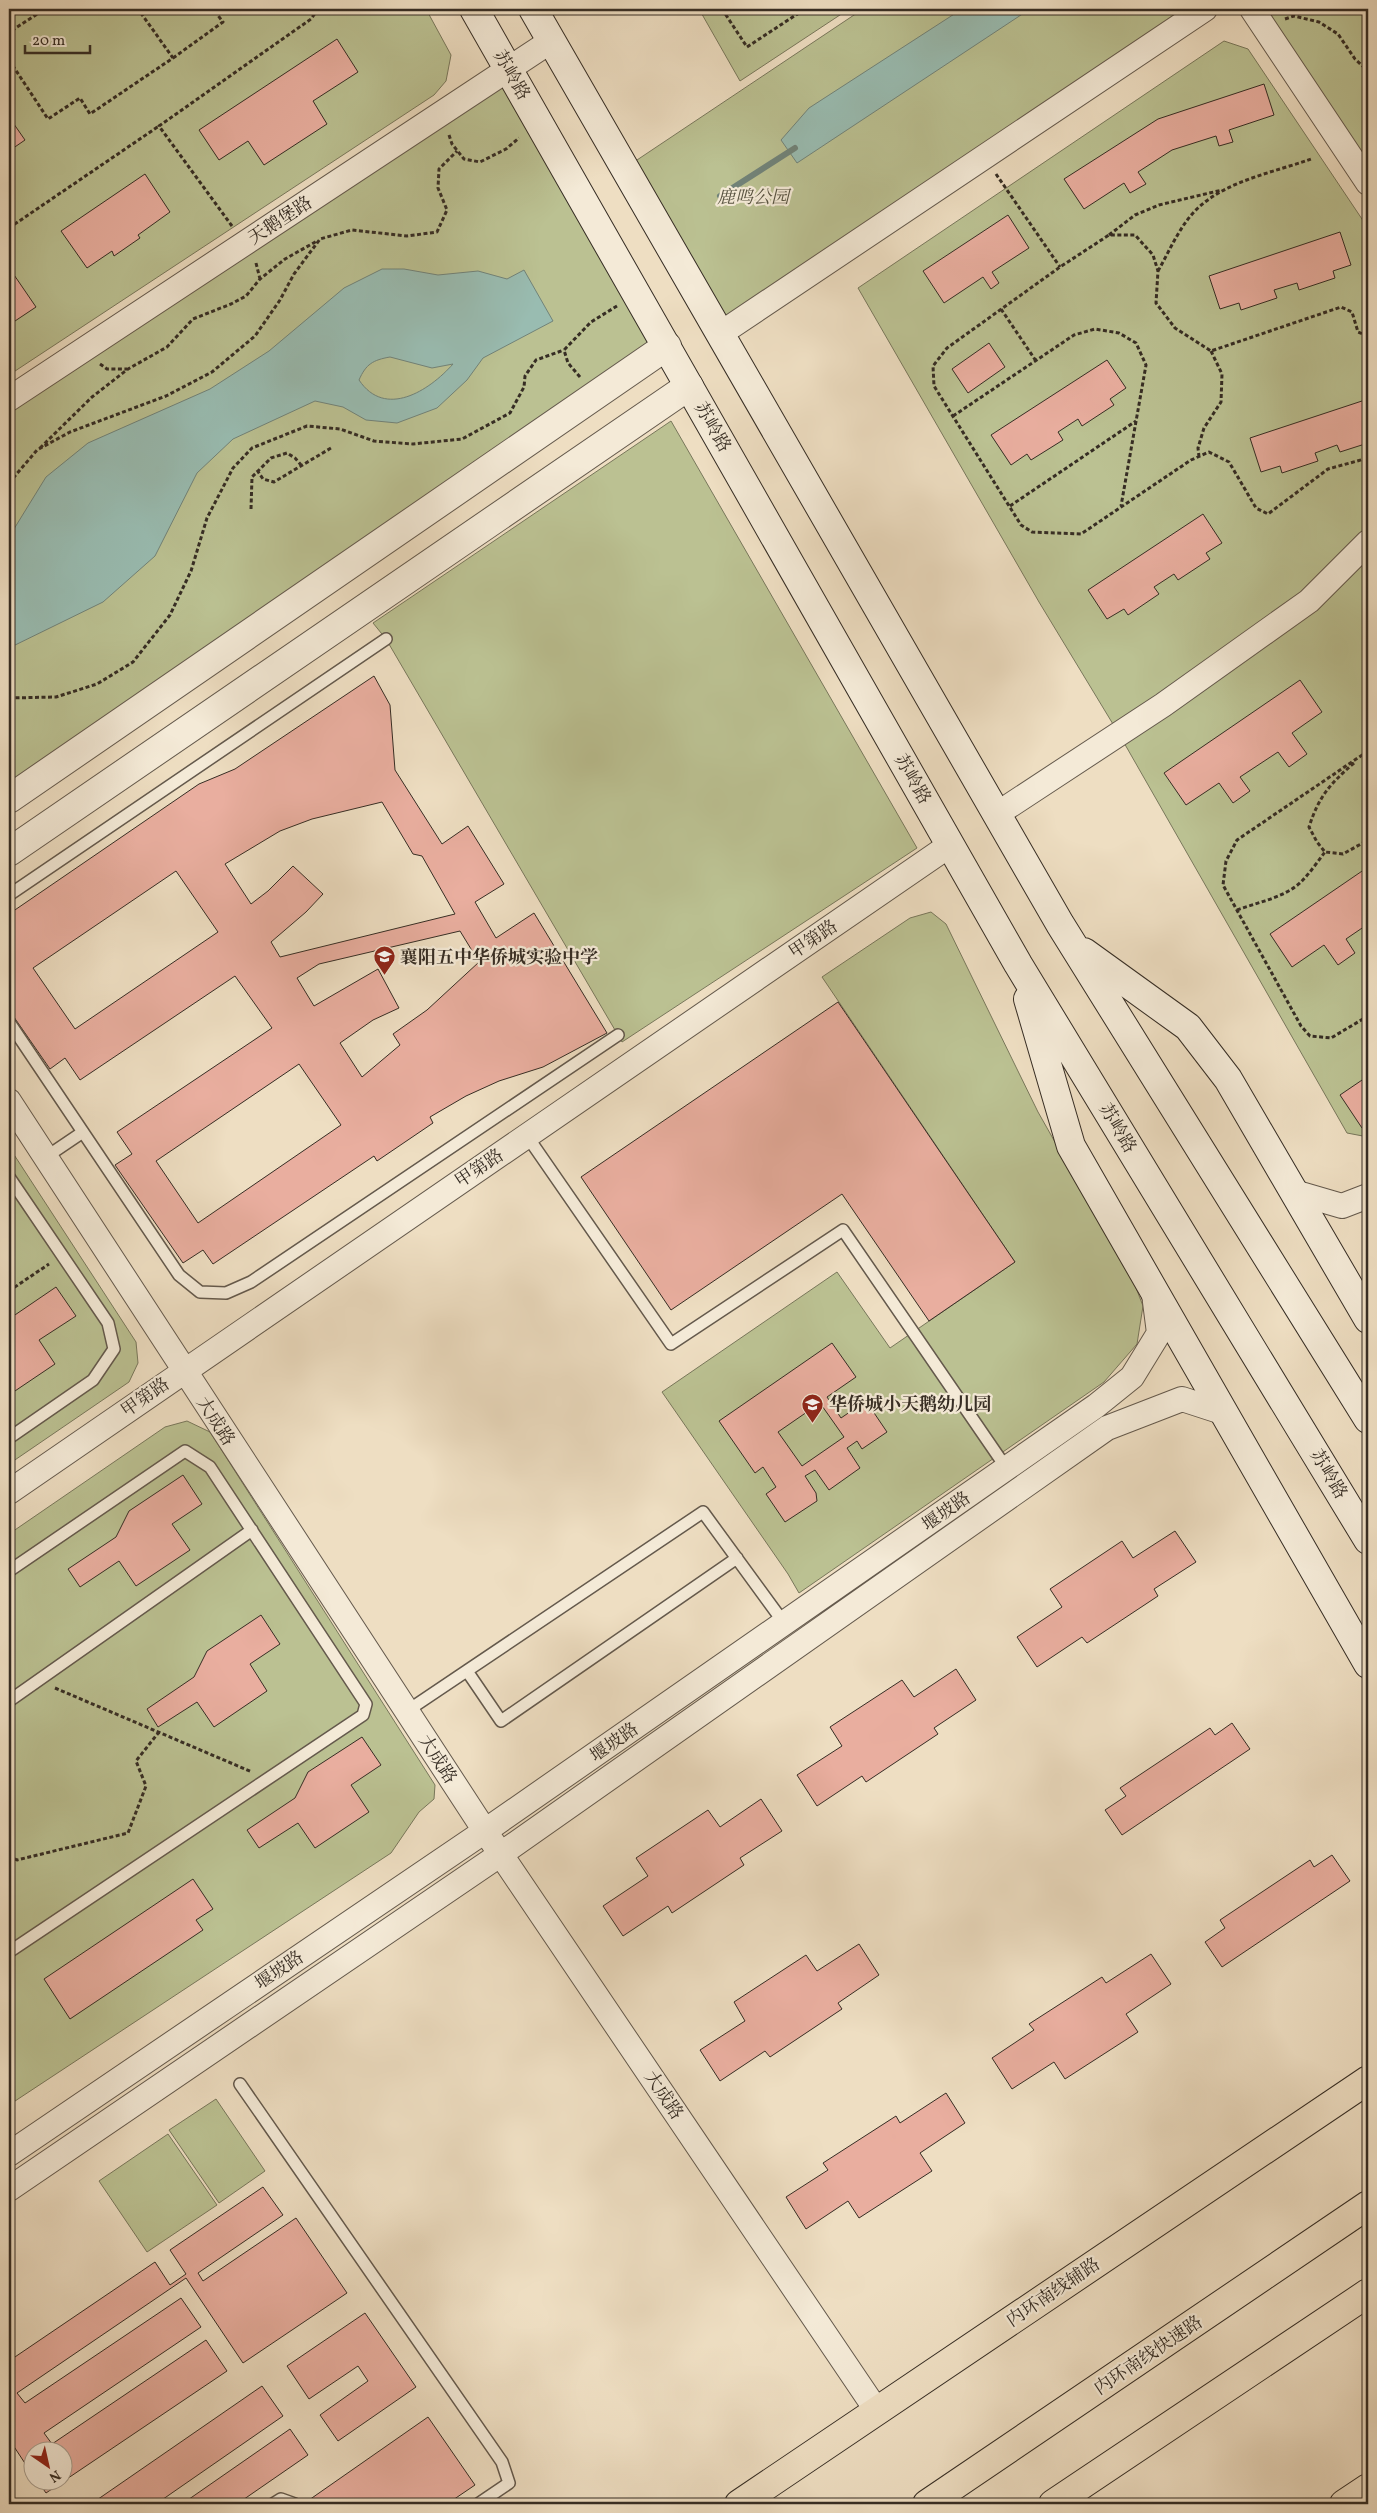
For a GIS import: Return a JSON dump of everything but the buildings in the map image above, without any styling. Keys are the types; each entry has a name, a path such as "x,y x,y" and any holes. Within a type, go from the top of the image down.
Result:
{"main road":[{"name":"苏岭路","path":"474,9 1018,964 1368,1540"},
{"path":"533,9 1060,924 1368,1419"},
{"path":"9,800 667,346"},
{"path":"9,852 690,386"},
{"path":"1060,924 1081,949 1188,1027 1228,1078 1368,1319"},
{"path":"1018,964 1071,1146 1368,1664"},
{"path":"1341,2098 1368,2070"},
{"name":"内环南线辅路","path":"739,2504 1368,2080"},
{"name":"内环南线快速路","path":"927,2504 1368,2205"},
{"path":"1054,2504 1368,2293"},
{"path":"1344,2504 1368,2488"}],"street":[{"path":"720,334 1205,9"},
{"path":"1258,18 1368,183"},
{"name":"天鹅堡路","path":"9,399 551,40"},
{"path":"997,814 1163,705 1309,602 1368,542"},
{"name":"甲第路","path":"9,1492 950,845"},
{"name":"大成路","path":"9,1101 183,1371 485,1831 877,2411"},
{"path":"1294,1192 1342,1206 1368,1196"},
{"name":"堰坡路","path":"9,2154 485,1831 1096,1406 1132,1377 1159,1333 1153,1287"},
{"name":"堰坡路","path":"9,2189 501,1854 1107,1428 1182,1399 1222,1412"}],"lane":[{"path":"9,894 386,639"},
{"path":"9,1022 180,1275 200,1292 226,1293 251,1282 618,1035"},
{"path":"46,1157 83,1132"},
{"path":"527,1136 671,1344 843,1230 1007,1469"},
{"path":"9,1178 108,1323 114,1350 93,1380 9,1438"},
{"path":"9,1571 185,1451 210,1467 366,1704 363,1715 9,1952"},
{"path":"407,1711 703,1512 784,1623"},
{"path":"9,1701 252,1530"},
{"path":"467,1671 501,1722 737,1558"},
{"path":"240,2084 502,2462 509,2482 478,2504"},
{"path":"273,2504 280,2499 295,2504"}],"path":[{"path":"9,43 11,31 45,9"},
{"path":"138,9 172,58"},
{"path":"9,60 48,119 80,98 90,114 223,22 213,9"},
{"path":"9,228 159,126 311,18 318,9"},
{"path":"722,9 747,47 805,9"},
{"path":"1258,18 1294,16 1319,22 1338,34 1355,59 1368,71"},
{"path":"452,106 445,123 452,144 464,159 480,162 506,149 538,120"},
{"path":"159,126 244,243"},
{"path":"9,483 37,450 92,396 128,369 167,347 193,318 231,304 246,296 260,279 285,258 320,240 352,230 406,236 437,232 447,210 438,188 439,169 457,151"},
{"path":"984,157 1060,267"},
{"path":"1311,159 1225,189 1159,205 1135,215 947,348 933,366 934,386 1022,525 1032,532 1082,534 1121,507 1209,452 1228,462 1256,508 1268,514 1328,470 1368,458"},
{"path":"1158,272 1180,231 1199,207 1225,189"},
{"path":"1108,235 1135,235 1153,255 1158,272 1156,303 1175,328 1211,351 1222,374 1221,402 1204,428 1198,448 1199,457"},
{"path":"37,450 70,432 166,396 212,372 255,336 280,300 294,274 320,240"},
{"path":"9,698 56,697 97,684 133,662 170,615 191,571 207,518 233,468 252,448 307,426 340,429 374,441 403,444 462,439 510,413 524,387 525,376 536,360 564,350 591,322 637,294"},
{"path":"1211,351 1341,307 1352,312 1358,332 1368,336"},
{"path":"1001,309 1036,361"},
{"path":"953,416 1074,335 1095,329 1119,333 1136,343 1146,365 1121,507"},
{"path":"564,350 568,363 580,377 611,384"},
{"path":"1010,506 1136,420"},
{"path":"257,470 263,479 274,482 331,448"},
{"path":"251,510 252,477 257,470 271,458 287,453 302,466"},
{"path":"1368,752 1237,840 1226,861 1223,885 1301,1026 1310,1036 1331,1038 1368,1016"},
{"path":"1363,754 1329,786 1316,806 1309,827 1325,852 1343,854 1368,840"},
{"path":"1237,910 1275,898 1292,889 1301,882 1325,852"},
{"path":"9,1291 62,1255"},
{"path":"38,1681 268,1779"},
{"path":"9,1856 17,1860 128,1833 146,1786 136,1761 159,1732"}],"green space":[{"path":"9,9 426,9 451,55 446,81 434,95 9,375"},
{"path":"699,9 849,9 740,81"},
{"name":"鹿鸣公园","path":"863,9 1205,9 720,334 625,168"},
{"path":"1252,9 1368,9 1368,183"},
{"path":"1224,41 1248,49 1368,228 1368,1137 1347,1133 1119,734 1039,602 858,288"},
{"path":"508,68 667,346 9,800 9,399"},
{"path":"671,421 917,848 622,1042 386,639 373,623"},
{"path":"931,912 946,924 1038,1112 1133,1280 1143,1306 1137,1344 1104,1382 799,1593 788,1574 662,1392 837,1272 890,1348 1015,1262 822,977 910,918"},
{"path":"9,1147 136,1342 138,1363 129,1382 9,1464"},
{"path":"187,1421 210,1432 435,1785 434,1799 419,1812 391,1853 9,2105 9,1534 165,1427"},
{"path":"216,2099 265,2171 219,2203 169,2130"},
{"path":"168,2134 217,2205 147,2252 99,2181"}],"water":[{"path":"962,9 1030,9 797,163 781,140 809,108"},
{"path":"382,269 404,269 438,275 478,271 507,279 524,270 553,321 483,358 467,380 437,408 397,423 366,420 343,407 315,401 233,439 197,473 155,556 103,602 9,648 9,537 46,477 88,443 210,389 269,351 344,288","holes":["390,357 432,368 453,364 432,383 407,397 381,398 370,392 359,380 367,366"]}],"waterway":[{"path":"720,196 795,148"}],"place":[{"name":"襄阳五中华侨城实验中学","path":"384,976"},
{"name":"华侨城小天鹅幼儿园","path":"813,1423"}]}
